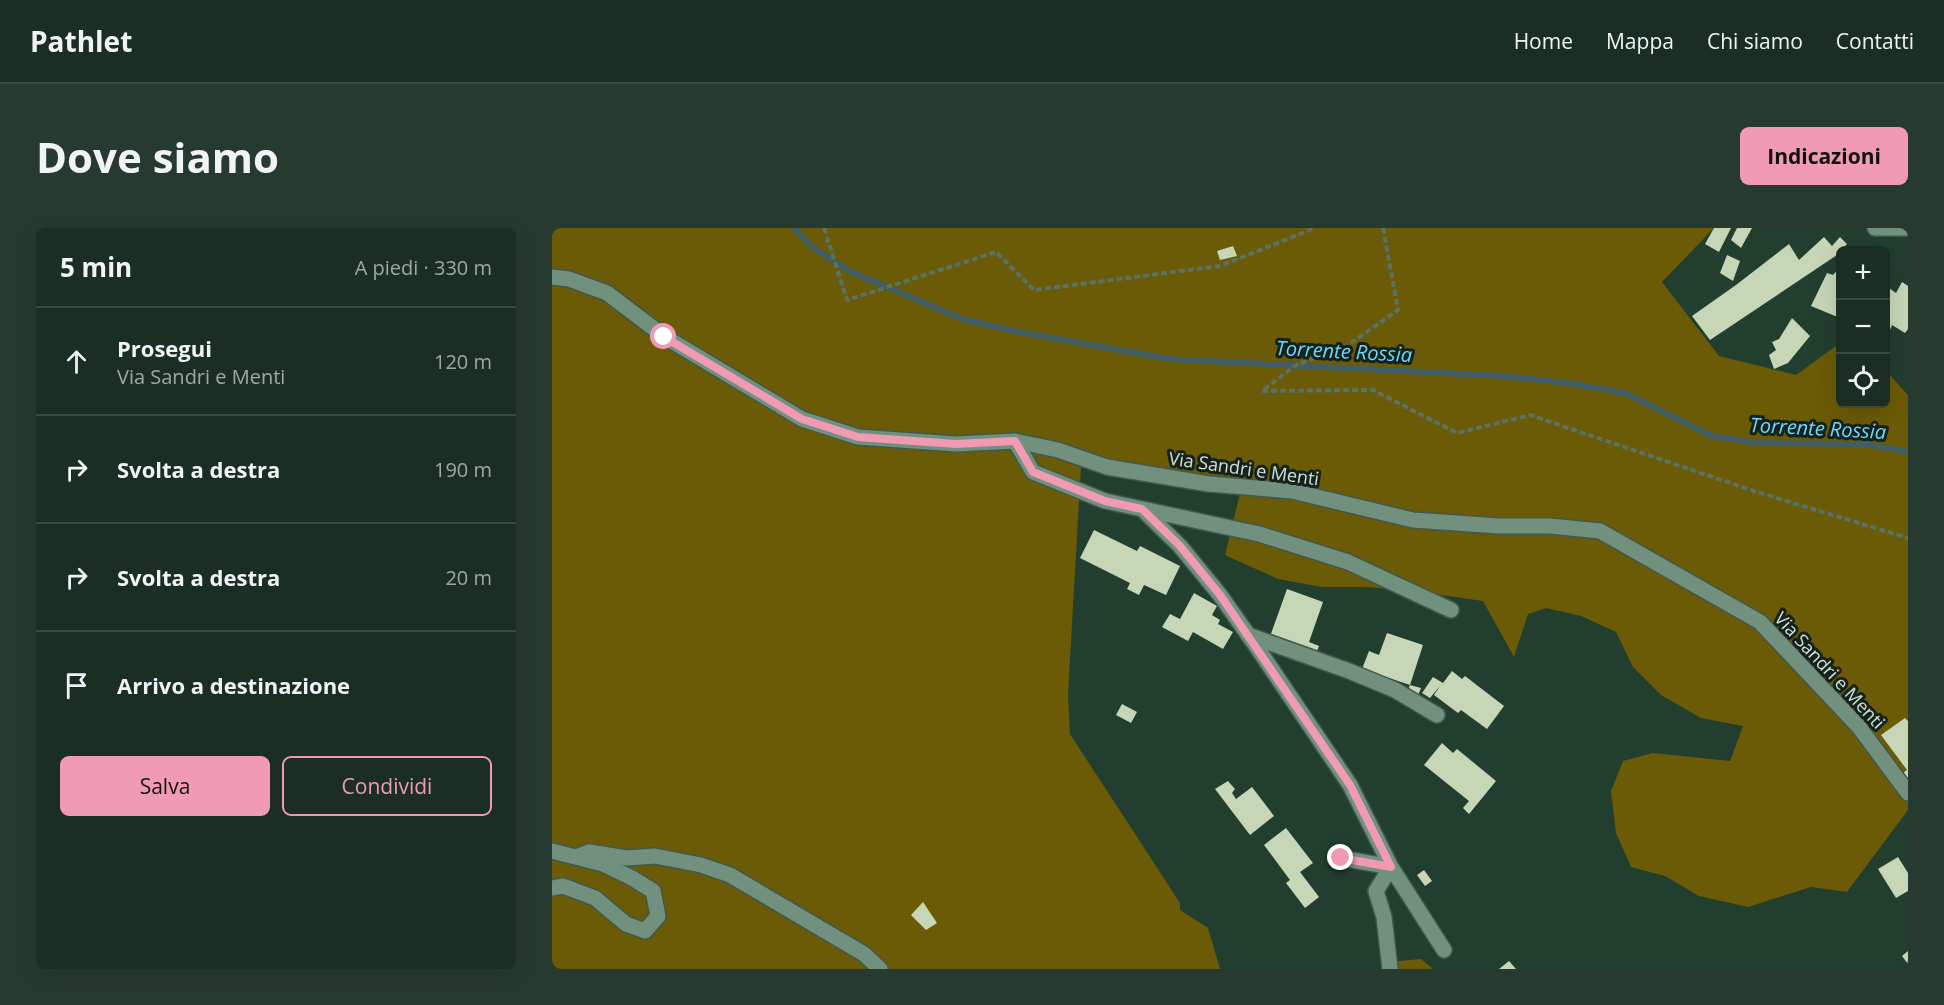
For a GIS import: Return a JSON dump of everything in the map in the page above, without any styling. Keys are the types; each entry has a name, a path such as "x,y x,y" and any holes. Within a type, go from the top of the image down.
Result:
{"main road":[{"path":"1875,228 1908,228"},
{"name":"Via Sandri e Menti","path":"552,277 569,279 607,293 664,337 802,419 858,437 956,444 1015,441 1058,450 1107,467 1209,484 1292,491 1413,520 1499,526 1550,526 1600,531 1760,622 1859,727 1908,793"},
{"path":"1015,441 1033,472 1105,501 1259,534 1348,562 1451,610"},
{"path":"1142,509 1180,546 1220,595 1248,635 1350,785 1391,867 1444,950"},
{"path":"1248,635 1395,690 1437,715"},
{"path":"552,851 603,864 632,878 653,891 658,916 645,930 626,924 595,898 563,886 552,888"},
{"path":"576,857 589,852 627,858 655,856 701,865 730,875 864,954 880,969"},
{"path":"1341,858 1391,867"},
{"path":"1390,969 1383,917 1376,891 1391,867"}],"path":[{"path":"824,228 847,300 996,252 1034,290 1220,266 1315,228"},
{"path":"1383,228 1398,310 1348,345 1296,365 1262,391 1373,390 1457,433 1530,415 1754,491 1908,538"}],"shaded area":[{"path":"552,228 1714,228 1662,282 1719,356 1796,375 1836,346 1836,408 1890,408 1890,375 1908,395 1908,810 1847,892 1811,887 1748,907 1699,896 1665,876 1631,867 1616,833 1611,791 1623,761 1653,753 1730,761 1743,726 1701,718 1661,695 1633,667 1616,632 1581,616 1546,608 1528,614 1514,657 1483,601 1367,587 1322,587 1278,579 1225,555 1241,489 1081,467 1068,694 1070,734 1180,903 1180,910 1208,928 1220,969 552,969"},
{"path":"1421,959 1433,969 1386,969 1388,962"}],"building":[{"path":"1714,228 1731,228 1719,252 1705,244"},
{"path":"1737,228 1752,228 1741,248 1731,240"},
{"path":"1824,237 1832,246 1840,237 1847,244 1836,246 1836,256 1710,340 1692,316 1789,244 1799,260"},
{"path":"1233,246 1237,256 1220,260 1217,251"},
{"path":"1727,255 1740,261 1733,281 1720,273"},
{"path":"1836,272 1836,316 1811,306 1827,273 1833,275"},
{"path":"1902,282 1908,286 1908,329 1905,333 1892,325 1890,330 1890,289 1896,293"},
{"path":"1792,318 1810,336 1788,363 1774,369 1769,355 1776,350 1772,342 1779,339"},
{"path":"1094,530 1137,551 1140,546 1180,566 1166,595 1144,585 1139,595 1127,589 1130,583 1080,558"},
{"path":"1287,589 1323,602 1309,642 1319,646 1313,661 1268,642"},
{"path":"1194,593 1217,606 1212,615 1220,620 1218,624 1233,632 1223,649 1193,632 1188,641 1162,627 1170,614 1180,619"},
{"path":"1387,633 1423,645 1410,685 1362,669 1369,651 1379,655"},
{"path":"1452,671 1462,679 1465,676 1504,706 1487,729 1461,710 1458,713 1434,695 1440,686 1430,698 1422,693 1433,677 1443,683"},
{"path":"1410,685 1421,688 1414,706 1404,701"},
{"path":"1122,704 1137,712 1131,723 1116,715"},
{"path":"1905,718 1908,721 1908,787 1900,775 1907,770 1881,735"},
{"path":"1442,743 1453,753 1457,749 1496,781 1469,814 1463,808 1469,801 1424,765"},
{"path":"1228,781 1235,789 1232,793 1236,799 1252,787 1274,816 1250,835 1215,789"},
{"path":"1286,828 1313,863 1300,872 1319,897 1305,908 1286,883 1290,880 1264,845"},
{"path":"1898,857 1908,873 1908,891 1896,898 1878,869"},
{"path":"1424,870 1432,881 1425,886 1417,875"},
{"path":"923,902 937,923 926,930 911,915"},
{"path":"1908,951 1908,964 1902,956"},
{"path":"1509,961 1516,969 1499,969"}],"waterway":[{"name":"Torrente Rossia","path":"794,228 812,247 849,271 962,319 1014,331 1169,359 1503,376 1567,383 1625,393 1712,436 1757,443 1866,444 1908,452"}],"route":[{"path":"664,337 802,419 858,437 956,444 1015,441 1033,472 1105,501 1142,509 1180,546 1220,595 1256,646 1350,785 1391,867 1341,858"}]}
